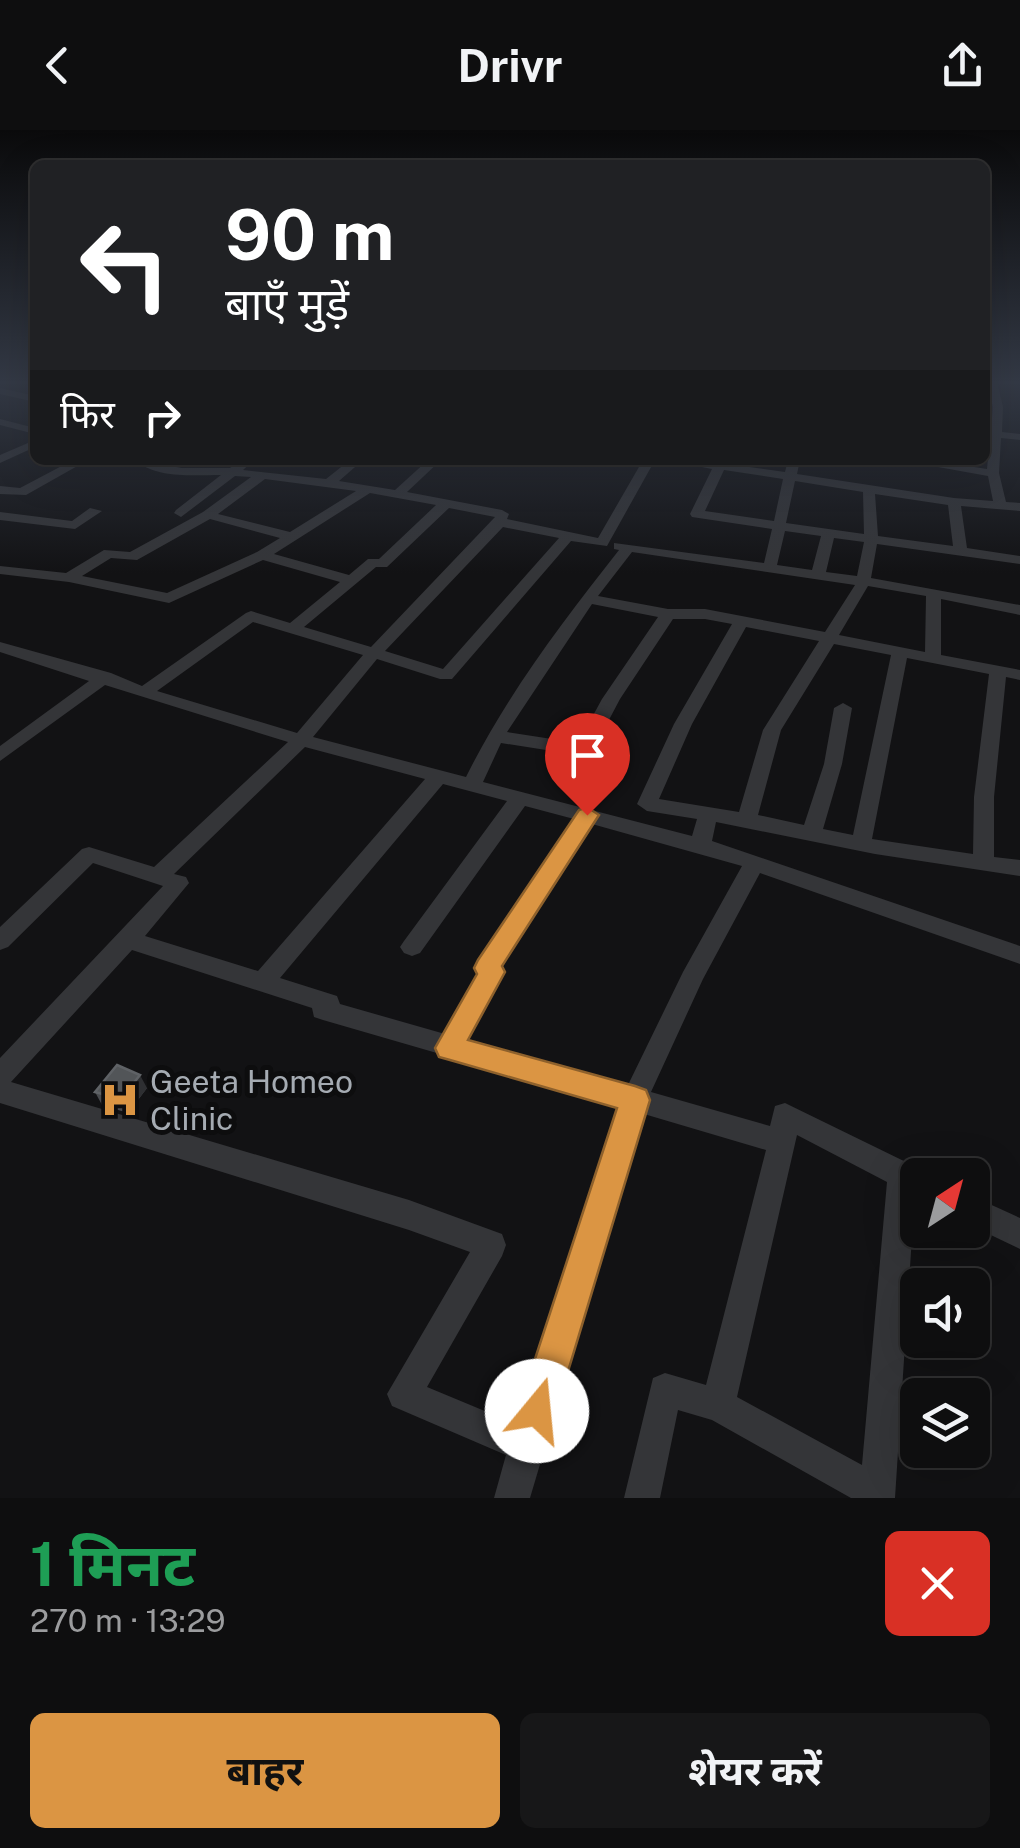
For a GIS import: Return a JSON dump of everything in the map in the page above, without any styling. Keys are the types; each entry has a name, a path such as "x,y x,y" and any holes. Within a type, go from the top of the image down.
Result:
{"street":[{"path":"0,459 30,446"},
{"path":"991,446 1000,505"},
{"path":"0,490 22,492 72,465"},
{"path":"154,465 170,471 230,472 368,489 502,514 500,522 373,655 302,740 158,876"},
{"path":"181,513 240,465"},
{"path":"327,484 351,465"},
{"path":"398,494 430,465"},
{"path":"602,543 619,520 647,465"},
{"path":"721,465 697,514 1020,560"},
{"path":"727,465 954,502 1020,507"},
{"path":"769,570 793,465"},
{"path":"938,465 992,473"},
{"path":"68,578 109,553 132,557 208,516 261,476"},
{"path":"1,569 169,598 262,555 368,489"},
{"path":"747,820 772,730 864,582 871,540 869,489"},
{"path":"954,502 961,552"},
{"path":"292,629 373,562 382,564 446,504"},
{"path":"0,516 75,525 95,511"},
{"path":"208,516 293,537"},
{"path":"500,522 628,548 934,593 1020,610"},
{"path":"818,576 828,533"},
{"path":"146,690 251,616 446,675 568,536"},
{"path":"471,786 495,736 628,548"},
{"path":"262,555 352,580"},
{"path":"934,593 934,658"},
{"path":"588,600 668,614 705,614 1020,675"},
{"path":"495,736 584,750 610,699 668,614"},
{"path":"741,621 683,724 648,804 861,844 1020,868"},
{"path":"0,647 105,676 302,740 700,846 1020,955"},
{"path":"861,844 900,652"},
{"path":"983,863 984,797 998,670"},
{"path":"0,755 105,676"},
{"path":"810,834 833,764 843,708"},
{"path":"264,981 438,776"},
{"path":"412,947 520,798"},
{"path":"700,846 708,814"},
{"path":"450,1048 492,972 487,968 587,815"},
{"path":"0,941 89,854 178,883 0,1076"},
{"path":"512,1498 635,1100 680,995 711,950 755,863"},
{"path":"128,940 328,1003 323,1010 782,1142"},
{"path":"0,1091 409,1215 491,1245 404,1394 526,1446"},
{"path":"718,1406 782,1142 785,1115 900,1173"},
{"path":"990,1219 1020,1234"},
{"path":"642,1498 666,1390 718,1406 877,1496 903,1248"}],"building":[{"path":"117,1065 140,1075 121,1099 95,1092"}],"place":[{"name":"Geeta Homeo Clinic","path":"120,1100"}],"route":[{"path":"537,1411 635,1100 450,1048 492,972 487,968 587,815"}]}
